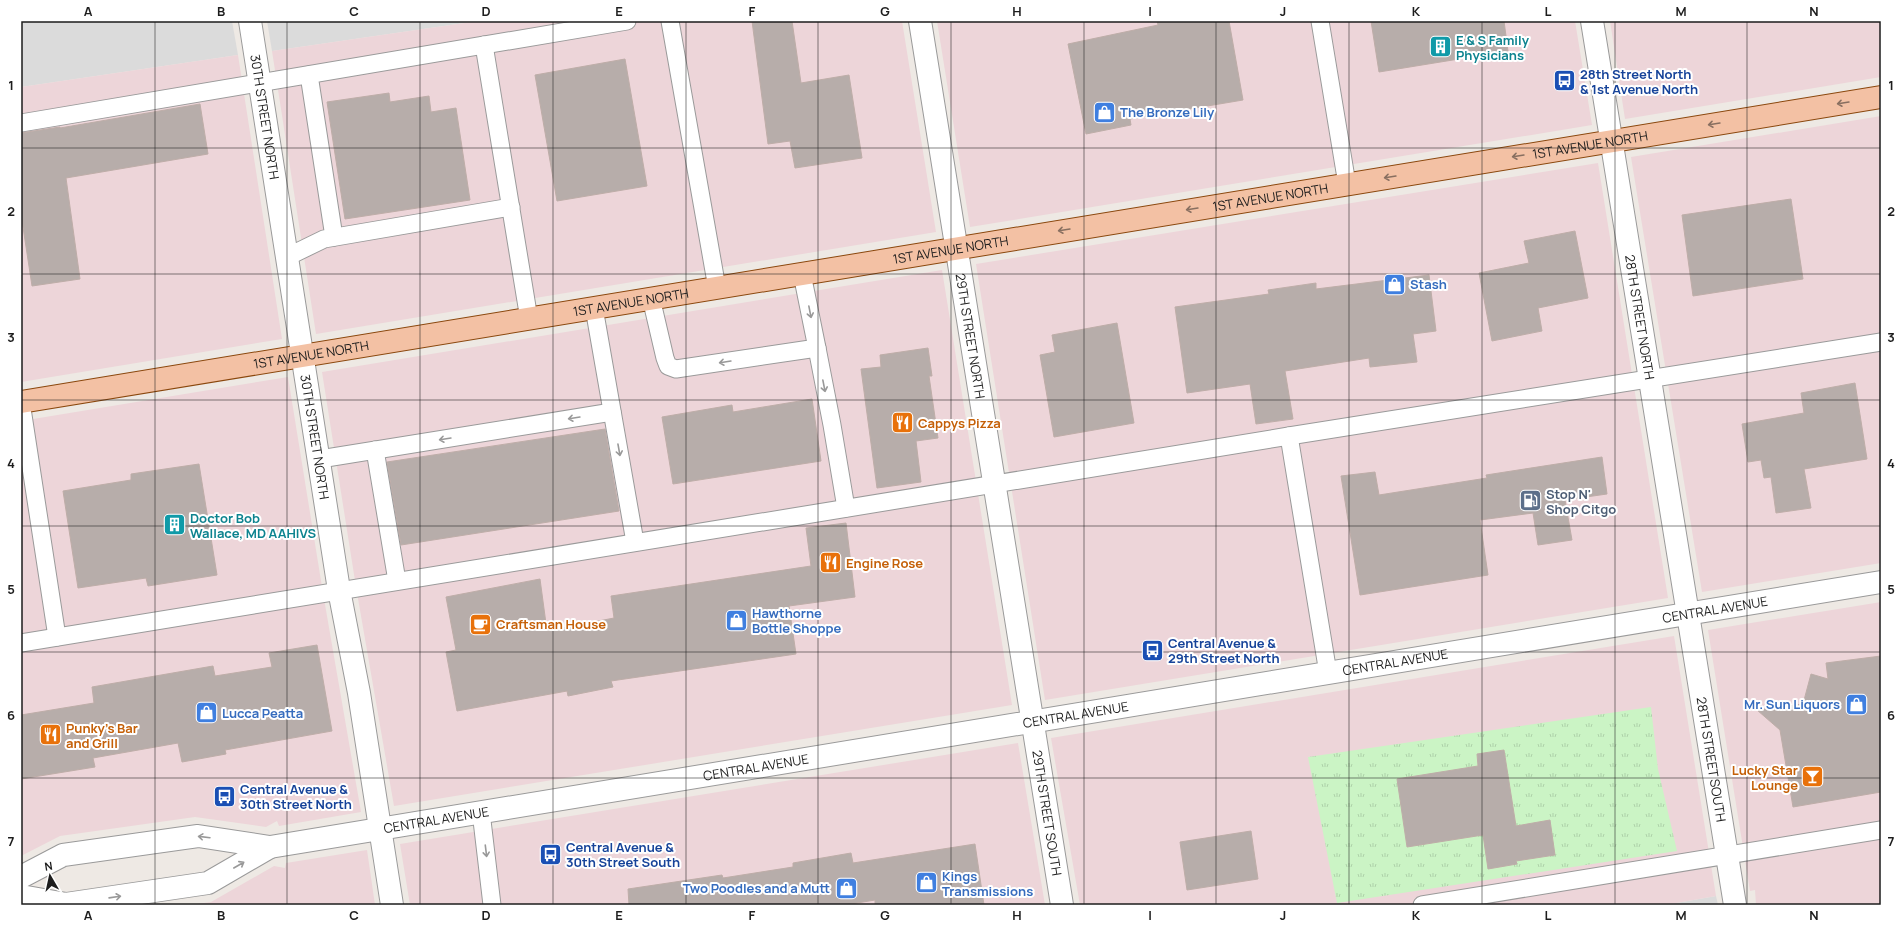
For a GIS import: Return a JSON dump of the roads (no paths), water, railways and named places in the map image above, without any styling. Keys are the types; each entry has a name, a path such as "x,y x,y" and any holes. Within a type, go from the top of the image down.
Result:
{"main road":[{"name":"1ST AVENUE NORTH","path":"21,402 1881,97"}],"street":[{"name":"30TH STREET NORTH","path":"250,21 302,356 320,459 340,590 359,693 392,905"},
{"name":"29TH STREET NORTH","path":"920,21 1032,722"},
{"name":"28TH STREET NORTH","path":"1592,21 1688,614"},
{"name":"CENTRAL AVENUE","path":"21,877 63,855 198,836 270,846 1881,582"},
{"name":"28TH STREET SOUTH","path":"1688,614 1735,905"},
{"name":"29TH STREET SOUTH","path":"1032,722 1062,905"},
{"name":"CENTRAL AVENUE","path":"21,896 66,904 208,883 270,846"}],"lane":[{"path":"21,123 627,21"},
{"path":"670,21 717,288"},
{"path":"1320,21 1347,184"},
{"path":"484,45 529,319"},
{"path":"309,75 334,237"},
{"path":"287,258 324,239 511,207"},
{"path":"802,274 832,425 846,508"},
{"path":"651,298 665,358 668,366 676,369 817,348"},
{"path":"594,308 635,542"},
{"path":"21,643 993,484 1881,342"},
{"path":"21,402 57,637"},
{"path":"320,459 612,412"},
{"path":"1290,436 1328,673"},
{"path":"375,450 397,581"},
{"path":"481,812 492,905"},
{"path":"1422,905 1881,830"}],"place":[{"name":"E & S Family Physicians","path":"1441,47"},
{"name":"28th Street North & 1st Avenue North","path":"1565,81"},
{"name":"The Bronze Lily","path":"1105,112"},
{"name":"Stash","path":"1395,284"},
{"name":"Cappys Pizza","path":"902,423"},
{"name":"Stop N' Shop Citgo","path":"1531,501"},
{"name":"Doctor Bob Wallace, MD AAHIVS","path":"174,525"},
{"name":"Engine Rose","path":"831,563"},
{"name":"Hawthorne Bottle Shoppe","path":"737,620"},
{"name":"Craftsman House","path":"481,624"},
{"name":"Central Avenue & 29th Street North","path":"1152,650"},
{"name":"Mr. Sun Liquors","path":"1856,704"},
{"name":"Lucca Peatta","path":"206,713"},
{"name":"Punky's Bar and Grill","path":"51,735"},
{"name":"Lucky Star Lounge","path":"1813,777"},
{"name":"Central Avenue & 30th Street North","path":"225,796"},
{"name":"Central Avenue & 30th Street South","path":"550,854"},
{"name":"Kings Transmissions","path":"926,883"},
{"name":"Two Poodles and a Mutt","path":"846,888"}]}
